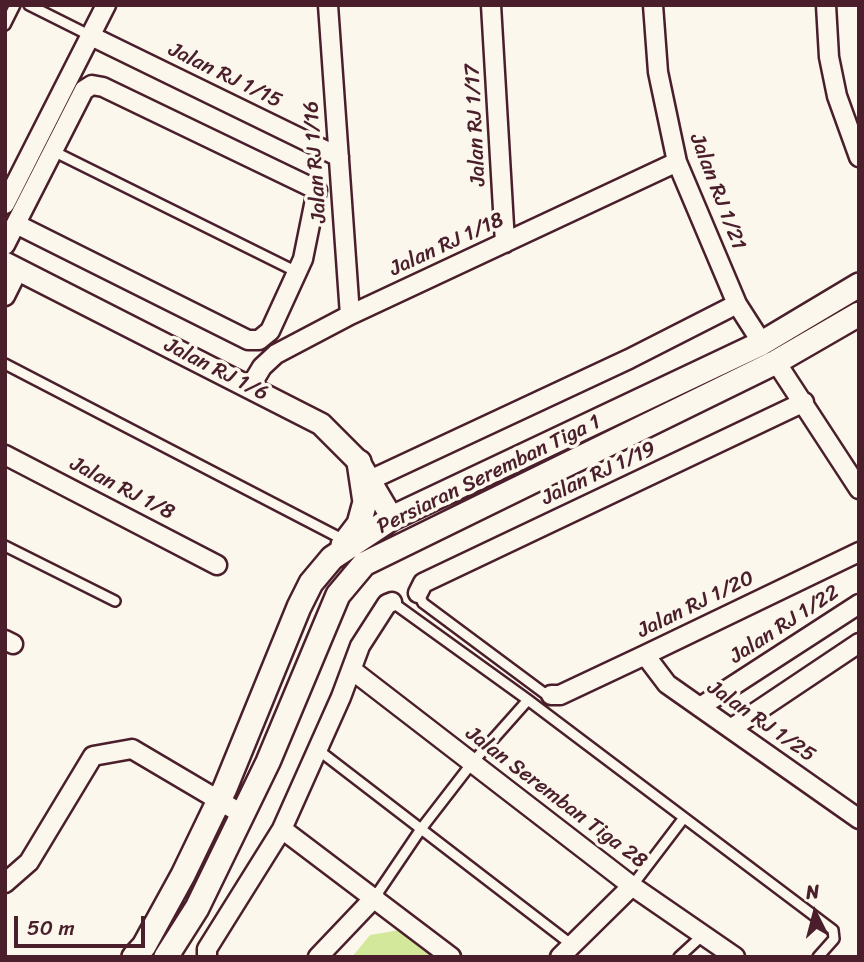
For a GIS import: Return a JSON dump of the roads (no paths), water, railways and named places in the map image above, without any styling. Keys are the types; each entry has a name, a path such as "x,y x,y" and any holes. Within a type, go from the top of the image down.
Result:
{"main road":[{"name":"Persiaran Seremban Tiga 1","path":"151,954 197,908 242,814 338,594 364,565 769,352 859,285"},
{"name":"Persiaran Seremban Tiga 1","path":"151,954 299,607 311,583 339,550 392,518 859,314"},
{"path":"339,550 359,524 365,502 365,471"},
{"path":"392,518 404,543"}],"street":[{"path":"5,204 106,5"},
{"name":"Jalan RJ 1/16","path":"328,5 350,315"},
{"name":"Jalan RJ 1/17","path":"492,5 505,243"},
{"name":"Jalan RJ 1/21","path":"653,5 659,72 677,162 737,304 859,489"},
{"path":"826,5 829,57 837,96 859,157"},
{"name":"Jalan RJ 1/15","path":"91,36 339,157"},
{"path":"5,245 84,90 97,85 317,190 341,194"},
{"name":"Jalan RJ 1/18","path":"250,387 267,361 350,315 677,162"},
{"path":"16,224 248,340 259,340 270,331 297,272 310,234 317,190"},
{"path":"5,296 12,266"},
{"name":"Jalan RJ 1/6","path":"12,266 321,424 365,471 392,518"},
{"path":"365,471 629,359 737,304"},
{"path":"259,340 267,361"},
{"name":"Jalan RJ 1/19","path":"418,593 423,583 804,402"},
{"name":"Jalan RJ 1/8","path":"5,455 217,565"},
{"name":"Jalan RJ 1/20","path":"551,695 560,695 859,552"},
{"path":"207,957 207,949 282,829 360,646 387,604 392,602"},
{"name":"Jalan RJ 1/22","path":"700,707 859,604"},
{"path":"732,728 859,643"},
{"name":"Jalan RJ 1/25","path":"645,655 667,684 859,820"},
{"name":"Jalan Seremban Tiga 28","path":"352,670 632,886 704,933 735,957"},
{"path":"5,883 29,862 93,756 132,749 242,814"},
{"path":"282,829 451,957"},
{"path":"566,951 632,886"},
{"path":"318,957 375,897"}],"lane":[{"path":"5,24 15,5"},
{"path":"29,5 91,36"},
{"path":"53,151 297,272"},
{"path":"5,364 339,550"},
{"path":"5,546 115,601"},
{"path":"418,593 423,603 544,693 551,695"},
{"path":"392,602 397,603 833,930 834,939 818,957"},
{"path":"375,897 421,829 472,763 528,701"},
{"path":"317,749 421,829 566,951"},
{"path":"632,886 684,819"},
{"path":"679,957 704,933"}]}
